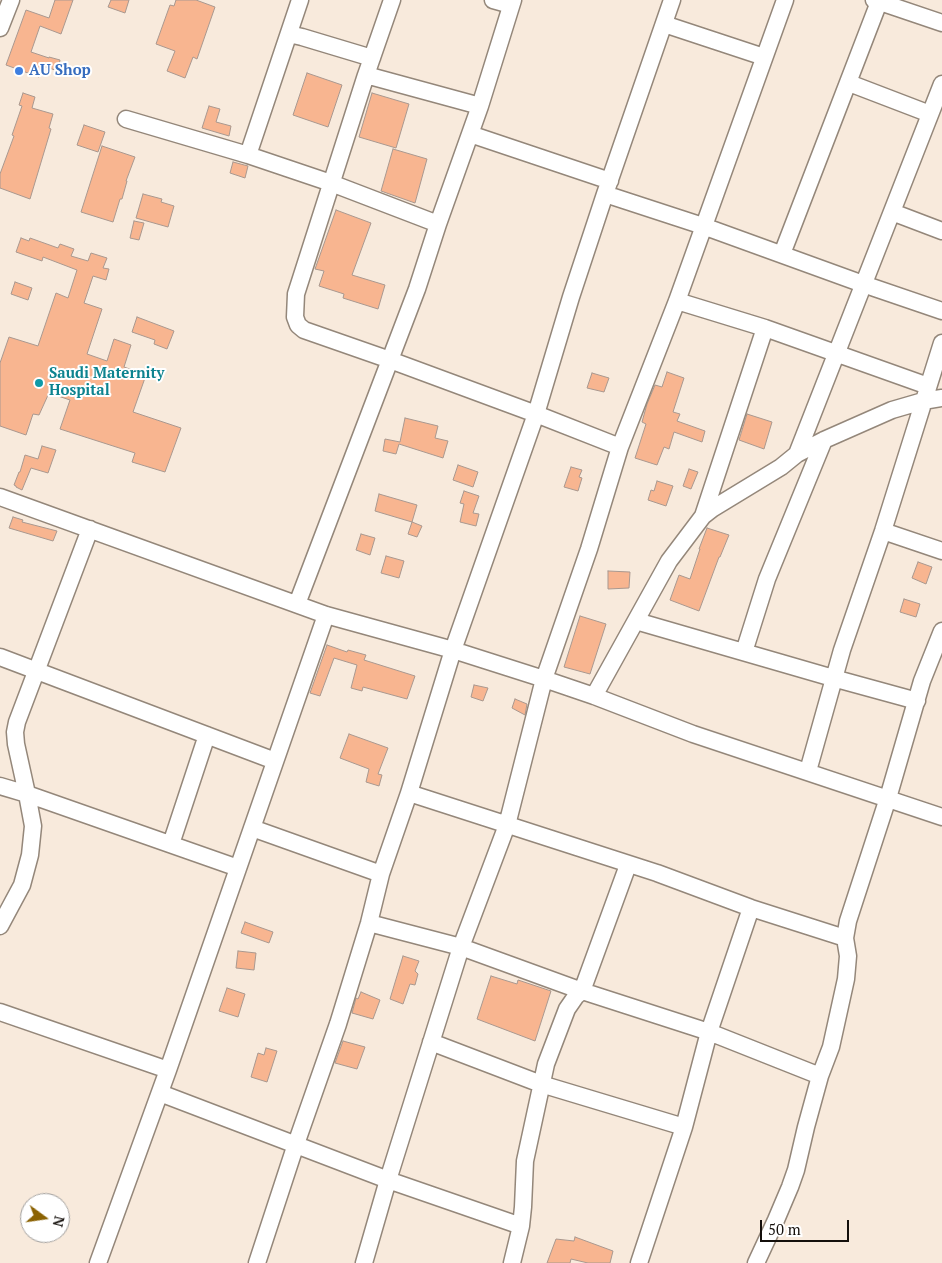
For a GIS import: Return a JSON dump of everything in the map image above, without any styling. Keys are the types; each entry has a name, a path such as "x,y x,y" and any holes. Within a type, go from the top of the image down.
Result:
{"street":[{"path":"0,28 11,0"},
{"path":"248,155 300,0"},
{"path":"392,0 296,294 295,317 298,325 304,330 536,414 620,447"},
{"path":"297,604 417,289 480,106 512,3 493,0"},
{"path":"257,1263 338,1024 369,923 381,874 409,793 453,650 536,414 571,297 672,0"},
{"path":"364,1263 461,947 507,825 544,679 589,549 620,447 677,301 785,0"},
{"path":"782,254 849,83 876,1 942,23"},
{"path":"664,24 764,57"},
{"path":"289,34 372,58"},
{"path":"366,75 480,106"},
{"path":"849,83 930,114"},
{"path":"797,454 942,84"},
{"path":"126,119 248,155 331,183 438,224"},
{"path":"470,134 703,226 942,311"},
{"path":"892,212 942,231"},
{"path":"677,301 765,328 836,354 925,393 942,398"},
{"path":"703,516 765,328"},
{"path":"808,772 833,678 883,531 942,343"},
{"path":"594,696 669,561 703,516 797,454 925,393"},
{"path":"744,652 767,579 824,440"},
{"path":"0,497 326,615 453,650 544,679 693,734 942,816"},
{"path":"0,926 22,885 30,855 33,826 16,744 15,732 17,722 90,529"},
{"path":"883,531 942,551"},
{"path":"98,1263 160,1093 326,615"},
{"path":"636,621 917,701"},
{"path":"756,1263 796,1170 820,1076 831,1047 846,979 848,956 845,938 848,921 888,798 922,682 942,631"},
{"path":"0,657 275,760"},
{"path":"171,844 207,735"},
{"path":"0,786 238,868"},
{"path":"409,793 657,874 750,908 845,938"},
{"path":"252,828 381,874"},
{"path":"512,1263 521,1226 525,1161 546,1064 567,1009 582,990 628,865"},
{"path":"640,1263 684,1127 709,1032 750,908"},
{"path":"369,923 461,947 709,1032 820,1076"},
{"path":"0,1012 168,1070"},
{"path":"431,1042 541,1084 684,1127"},
{"path":"160,1093 388,1180 521,1226"}],"building":[{"path":"55,0 73,0 61,34 40,26 31,52 60,60 58,71 43,66 39,77 6,65 26,10 49,18"},
{"path":"111,0 129,0 125,13 108,7"},
{"path":"176,0 196,0 215,7 197,59 193,57 185,78 167,71 175,51 156,44 170,5 174,6"},
{"path":"307,73 342,85 328,127 293,115"},
{"path":"23,93 35,97 32,108 53,114 49,128 51,129 30,199 0,188 0,174 14,136 12,135 22,106 19,105"},
{"path":"372,93 409,104 396,148 359,137"},
{"path":"209,106 220,109 216,122 231,126 229,136 202,128"},
{"path":"84,125 105,132 98,152 77,145"},
{"path":"102,146 135,157 113,222 81,212"},
{"path":"393,149 427,159 415,203 381,191"},
{"path":"233,162 248,166 245,178 230,173"},
{"path":"143,194 162,199 161,202 174,206 168,227 136,218"},
{"path":"336,210 371,223 352,275 385,285 378,309 343,298 344,294 319,286 324,271 315,269"},
{"path":"134,221 144,223 139,240 130,238"},
{"name":"Saudi Maternity Hospital","path":"21,238 29,241 30,238 58,248 60,244 74,249 71,256 88,261 91,253 107,258 103,268 109,269 106,280 93,276 84,303 102,309 87,354 107,361 114,339 131,345 124,367 146,375 133,412 181,428 165,472 132,462 135,453 60,429 70,400 49,393 39,415 33,414 26,435 0,426 0,363 9,337 38,346 56,293 68,298 77,270 43,257 42,261 16,252"},
{"path":"15,282 32,288 28,300 11,294"},
{"path":"137,317 174,331 167,349 154,344 155,340 132,332"},
{"path":"667,372 684,378 673,412 680,414 677,421 705,431 702,442 674,432 669,449 664,447 657,465 635,458 646,424 642,422 647,404 655,385 662,387"},
{"path":"592,373 609,378 604,392 587,388"},
{"path":"747,414 772,422 764,449 739,440"},
{"path":"405,418 438,426 435,438 448,441 443,458 399,444 396,454 383,451 385,439 400,442"},
{"path":"42,446 56,450 48,473 31,468 22,490 16,487 14,485 25,455 38,459"},
{"path":"458,465 478,472 473,487 453,480"},
{"path":"571,467 582,470 579,477 582,478 578,491 564,487"},
{"path":"689,469 698,472 691,489 683,486"},
{"path":"657,481 673,486 666,506 648,500 651,490 654,491"},
{"path":"464,491 479,496 473,513 479,514 476,526 460,522 464,504 460,503"},
{"path":"379,494 417,505 412,522 375,511"},
{"path":"13,517 23,520 22,522 57,531 53,541 9,528"},
{"path":"412,522 422,526 417,537 408,534"},
{"path":"707,528 729,535 699,611 670,600 679,575 690,579"},
{"path":"361,534 375,538 370,555 356,550"},
{"path":"386,556 404,561 399,578 381,573"},
{"path":"918,562 932,567 926,584 912,578"},
{"path":"608,571 630,572 629,588 608,589"},
{"path":"904,599 920,604 916,617 900,612"},
{"path":"580,616 606,624 590,674 564,667"},
{"path":"327,645 347,652 348,650 366,655 364,660 415,676 407,699 363,687 362,691 351,688 357,665 334,658 320,696 310,693"},
{"path":"474,685 488,688 483,701 471,697"},
{"path":"515,699 527,704 525,715 512,708"},
{"path":"349,734 388,748 378,774 382,775 379,786 366,782 369,769 340,758"},
{"path":"245,922 273,932 269,943 241,933"},
{"path":"238,951 256,953 254,970 236,968"},
{"path":"403,956 419,961 415,971 418,974 415,985 410,984 403,1004 390,999"},
{"path":"491,976 517,984 518,980 551,991 535,1041 477,1019"},
{"path":"227,988 245,994 238,1017 219,1011"},
{"path":"361,992 380,1000 373,1019 352,1013 356,998 358,999"},
{"path":"343,1041 365,1047 357,1069 335,1063"},
{"path":"266,1048 277,1051 267,1082 251,1077 258,1053 264,1055"},
{"path":"575,1237 613,1251 610,1263 588,1263 571,1259 570,1263 547,1263 556,1239 574,1241"}],"place":[{"name":"AU Shop","path":"19,71"},
{"name":"Saudi Maternity Hospital","path":"39,383"}]}
